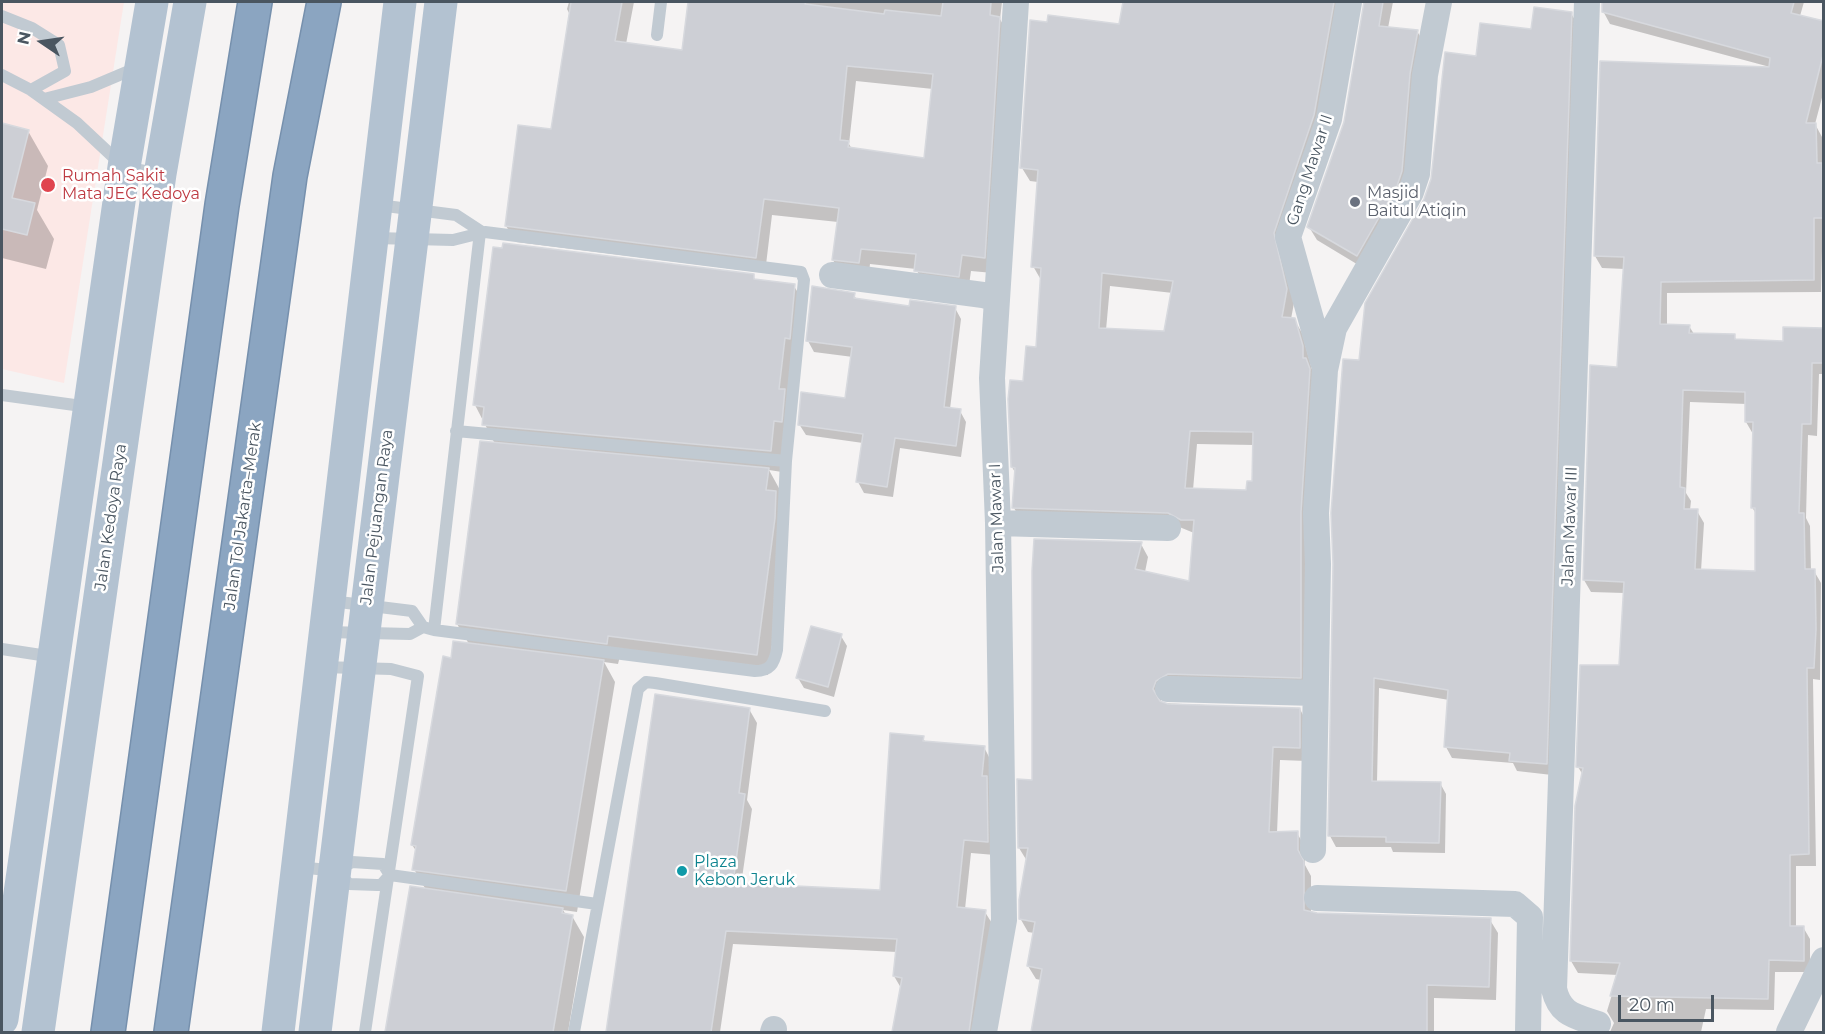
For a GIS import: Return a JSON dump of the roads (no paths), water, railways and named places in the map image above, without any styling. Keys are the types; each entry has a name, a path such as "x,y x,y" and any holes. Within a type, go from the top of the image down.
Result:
{"highway":[{"path":"108,1032 222,204 255,2"},
{"name":"Jalan Tol Jakarta–Merak","path":"171,1032 290,176 324,2"}],"main road":[{"path":"2,1019 124,167 152,2"},
{"name":"Jalan Kedoya Raya","path":"38,1032 160,174 190,2"},
{"path":"278,1032 378,205 400,2"},
{"name":"Jalan Pejuangan Raya","path":"315,1032 441,2"}],"street":[{"name":"Jalan Mawar I","path":"984,1032 1004,920 998,523 992,378 1016,2"},
{"name":"Gang Mawar II","path":"1325,370 1288,237 1329,119 1349,2"},
{"path":"1313,850 1318,564 1316,513 1325,370 1334,328 1411,192 1417,174 1425,75 1439,2"},
{"name":"Jalan Mawar III","path":"1587,2 1554,989 1557,1002 1569,1014 1598,1024"},
{"path":"832,275 983,295 997,300"},
{"path":"998,523 1168,528"},
{"path":"1168,689 1315,693"},
{"path":"1317,898 1515,904 1530,917 1528,1032"},
{"path":"1789,1032 1824,960"}],"lane":[{"path":"657,35 662,2"},
{"path":"2,16 32,28 59,45 65,71 31,90"},
{"path":"44,99 91,87 141,67"},
{"path":"2,75 31,90 77,123 124,167 160,174"},
{"path":"328,617 364,619 410,634 429,628 764,671 774,664 777,650 786,460 804,280 801,272 797,269 481,232 453,240 378,205"},
{"path":"374,238 413,223 456,215 481,232"},
{"path":"429,628 481,232"},
{"path":"2,394 91,408"},
{"path":"456,431 786,460"},
{"path":"328,617 364,619 412,611 429,628"},
{"path":"2,649 55,657"},
{"path":"321,667 391,669 418,676 365,1032"},
{"path":"574,1032 638,689 646,682 655,683 825,711"},
{"path":"298,867 336,871 352,862 382,864 390,875 597,904"},
{"path":"336,871 349,884 381,885 390,875"}],"place":[{"name":"Rumah Sakit Mata JEC Kedoya","path":"48,185"},
{"name":"Masjid Baitul Atiqin","path":"1355,202"},
{"name":"Plaza Kebon Jeruk","path":"682,871"}]}
